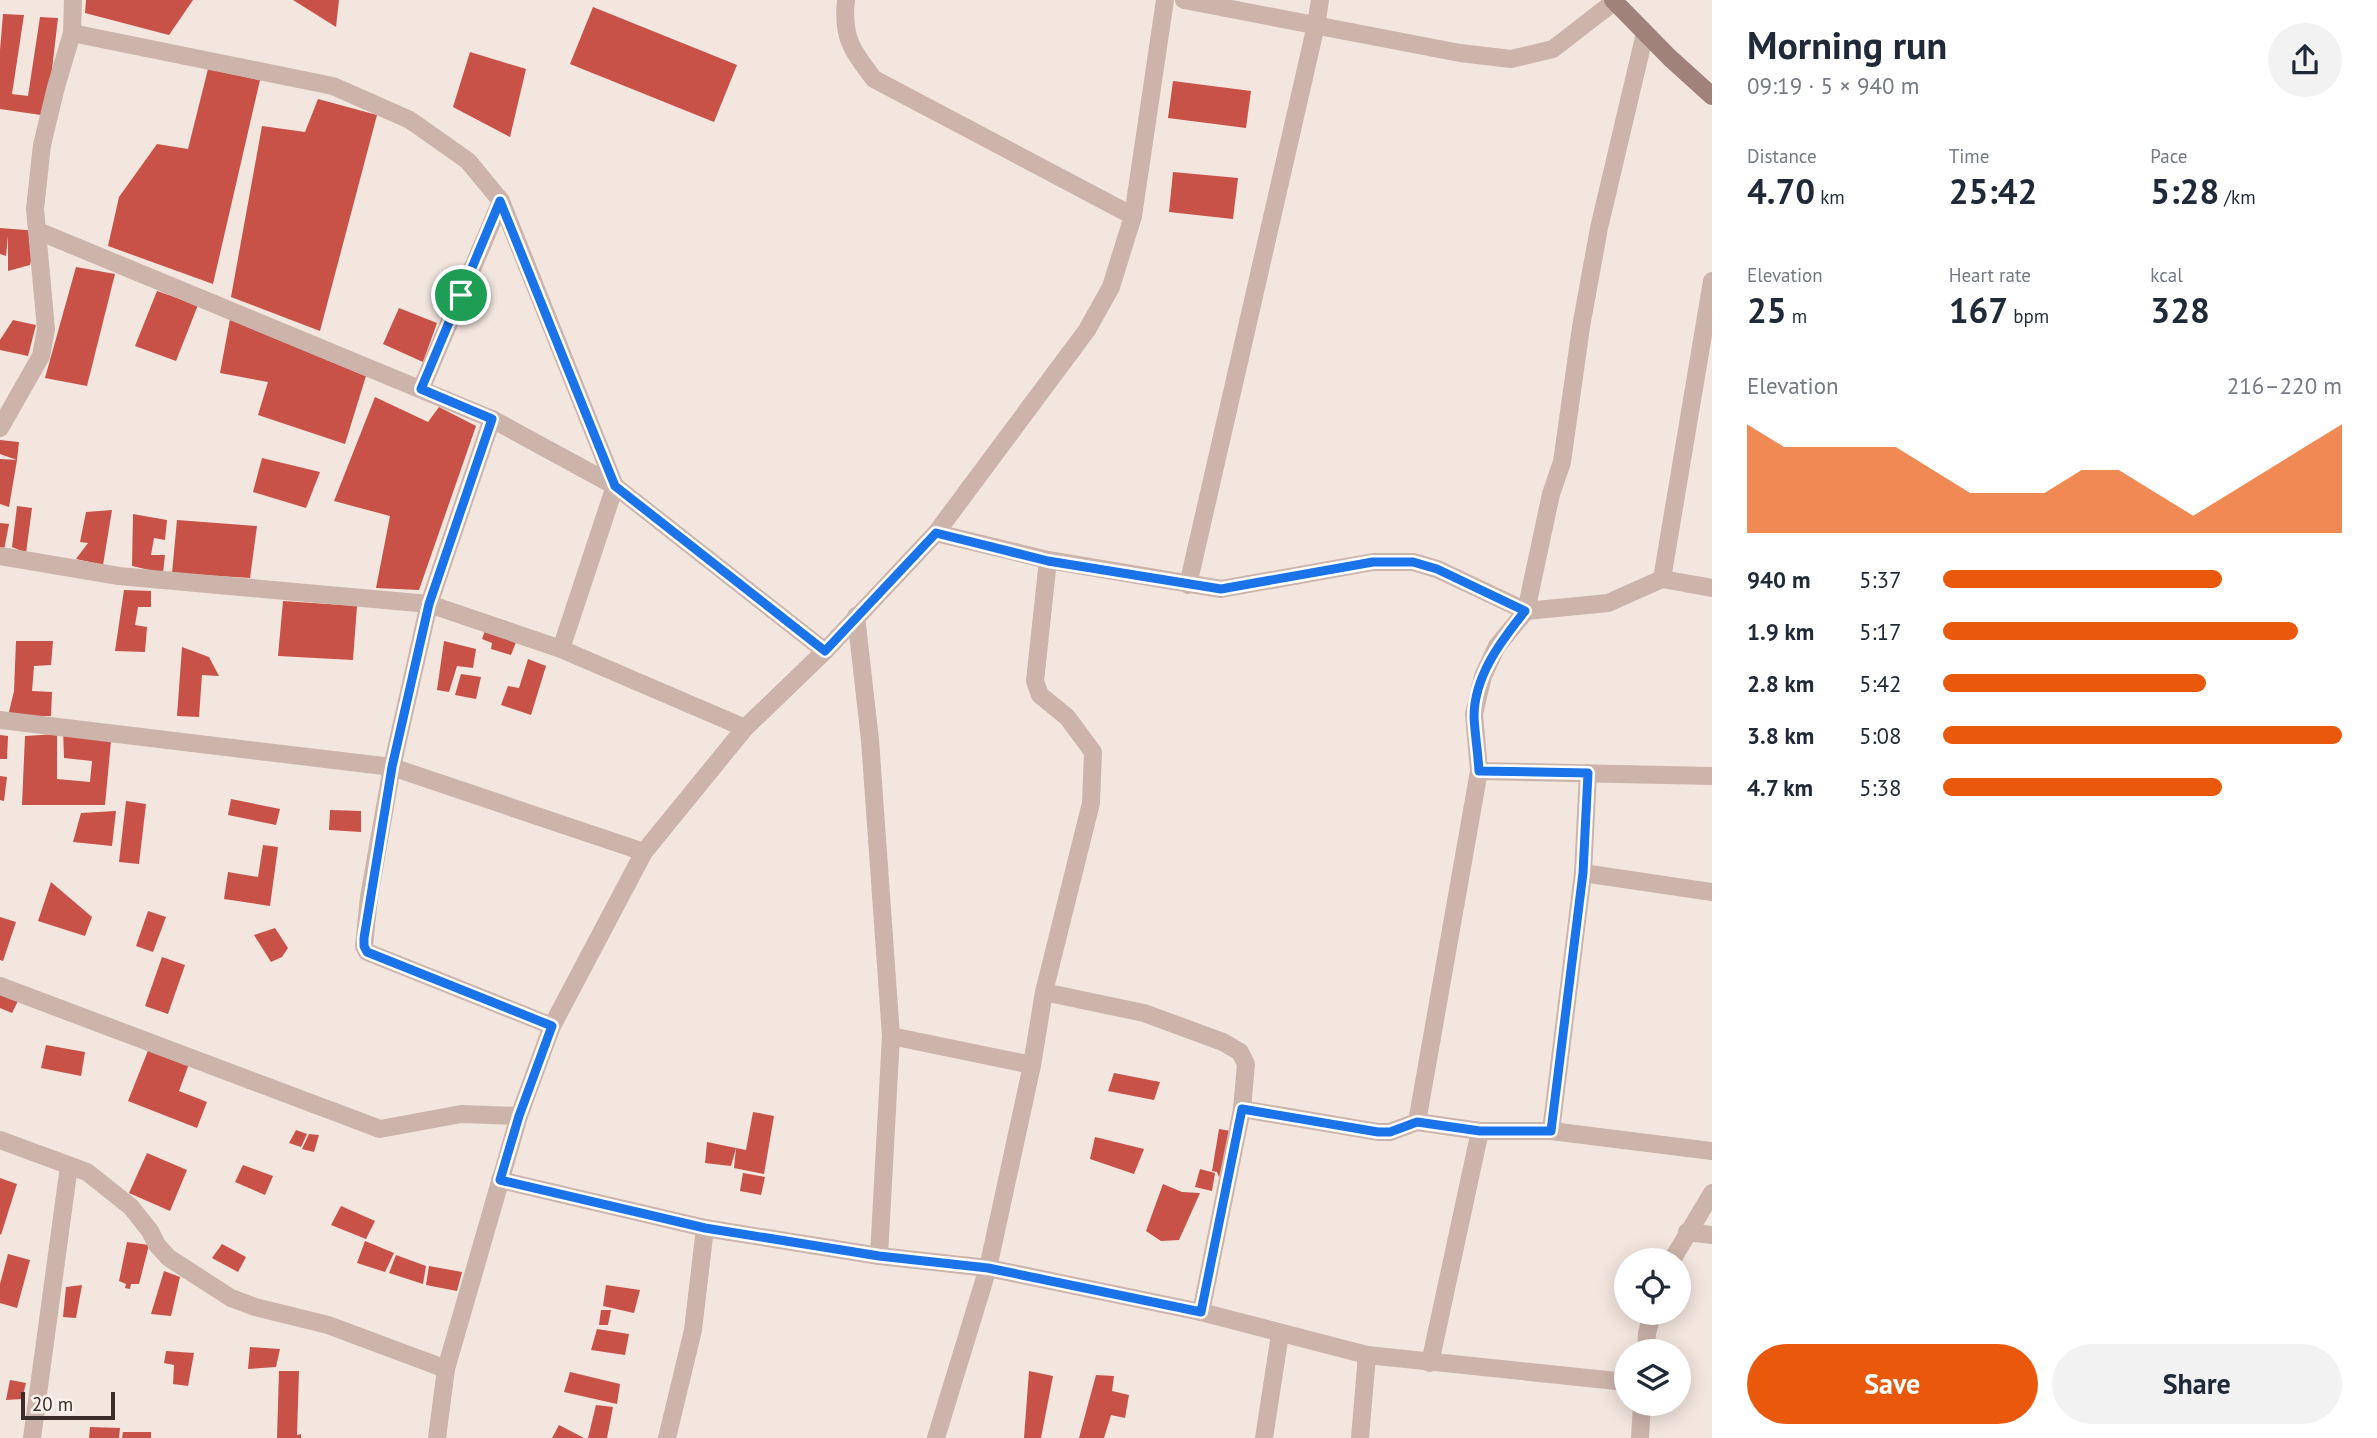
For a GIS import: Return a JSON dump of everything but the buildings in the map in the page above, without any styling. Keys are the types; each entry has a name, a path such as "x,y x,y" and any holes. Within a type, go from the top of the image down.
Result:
{"street":[{"path":"0,428 41,356 46,329 35,209 42,145 72,33 73,0"},
{"path":"846,0 844,22 853,52 874,79 1133,216"},
{"path":"437,1438 446,1369 519,1116 552,1026 644,852 745,727 825,651 936,533 1087,330 1111,287 1133,216 1165,0"},
{"path":"1184,0 1460,53 1511,59 1553,49 1614,1 1712,96"},
{"path":"1188,585 1320,0"},
{"path":"72,33 333,86 410,120 468,161 500,201 615,486 561,649"},
{"path":"1417,1122 1479,771 1474,714 1483,676 1497,646 1525,611 1551,494 1562,462 1581,327 1600,228 1645,33"},
{"path":"421,389 500,201"},
{"path":"37,230 492,419 615,486 825,651"},
{"path":"1662,579 1712,281"},
{"path":"492,419 429,604 392,767 369,897 364,946 367,952 552,1026"},
{"path":"936,533 1048,561 1221,589 1373,562 1413,562 1437,569 1525,611 1608,603 1662,579 1712,588"},
{"path":"0,556 119,576 429,604 561,649 745,727"},
{"path":"936,1438 988,1268 1044,992 1091,803 1093,751 1067,717 1040,695 1035,681 1048,561"},
{"path":"856,616 870,740 891,1036 879,1256"},
{"path":"0,720 392,767 644,852"},
{"path":"1479,771 1712,776"},
{"path":"1551,1131 1583,873 1588,773"},
{"path":"1583,873 1712,892"},
{"path":"0,986 380,1129 461,1114 519,1116"},
{"path":"1044,992 1144,1013 1223,1042 1240,1052 1245,1064 1242,1109 1201,1312"},
{"path":"891,1036 1031,1065"},
{"path":"1242,1109 1378,1132 1390,1132 1417,1122 1480,1131 1551,1131 1712,1151"},
{"path":"1430,1363 1480,1131"},
{"path":"0,1140 87,1172 131,1207 169,1258 230,1298 328,1325 446,1369"},
{"path":"32,1438 69,1166"},
{"path":"500,1180 705,1228 879,1256 988,1268 1201,1312 1367,1355 1614,1380"},
{"path":"1679,1248 1712,1193"},
{"path":"667,1438 693,1330 705,1228"},
{"path":"1688,1232 1712,1235"},
{"path":"1264,1438 1280,1334"},
{"path":"1360,1438 1367,1355"},
{"path":"1640,1438 1641,1416"}],"route":[{"path":"500,201 615,486 825,651 936,533 1048,561 1221,589 1373,562 1413,562 1437,569 1525,611 1497,646 1483,676 1474,714 1479,771 1588,773 1583,873 1551,1131 1480,1131 1417,1122 1390,1132 1378,1132 1242,1109 1201,1312 988,1268 879,1256 705,1228 500,1180 519,1116 552,1026 367,952 364,946 369,897 392,767 429,604 492,419 421,389 461,295 500,201"}]}
